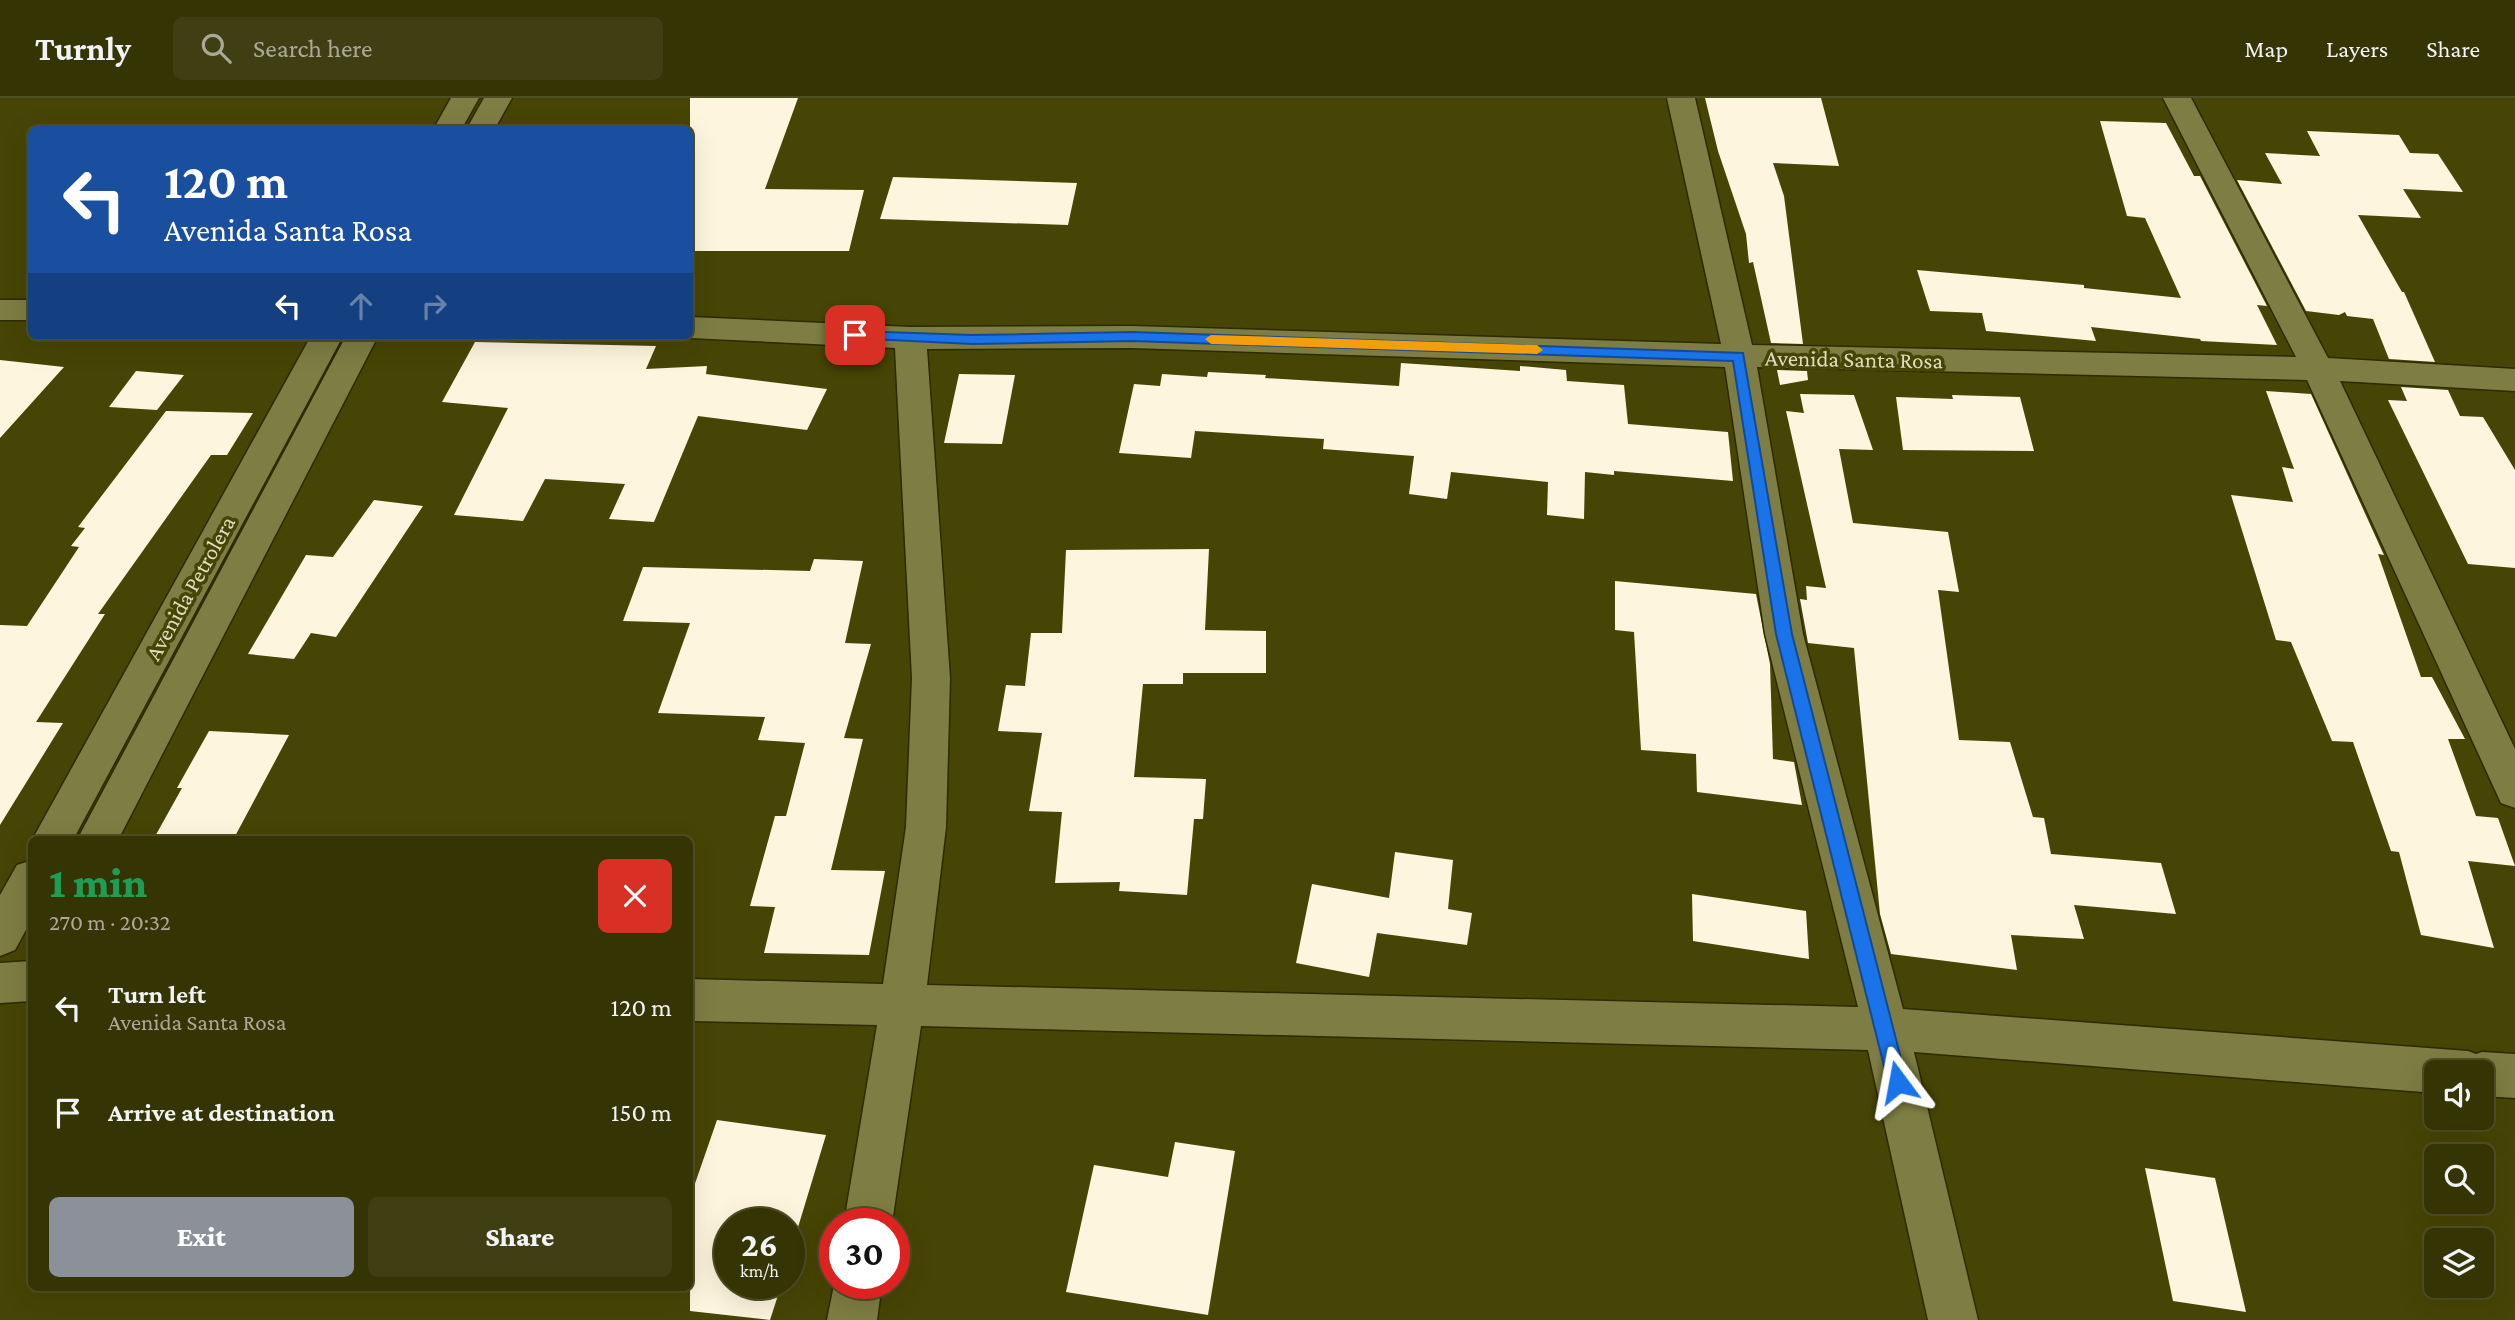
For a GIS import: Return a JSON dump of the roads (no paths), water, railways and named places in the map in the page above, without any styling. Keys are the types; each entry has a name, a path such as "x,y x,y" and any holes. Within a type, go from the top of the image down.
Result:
{"street":[{"path":"449,126 465,98"},
{"path":"482,126 498,98"},
{"path":"1681,98 1739,356 1784,634 1885,1029 1953,1320"},
{"path":"2177,98 2318,369 2515,790"},
{"path":"0,310 28,310"},
{"name":"Avenida Santa Rosa","path":"693,327 910,338 1132,337 1739,356 2318,369 2515,380"},
{"path":"870,1208 902,1006 926,827 931,678 910,338"},
{"name":"Avenida Petrolera","path":"54,836 325,340"},
{"name":"Avenida Petrolera","path":"99,836 360,340"},
{"path":"0,936 28,885"},
{"path":"693,1000 1885,1029 2424,1070"},
{"path":"2494,1075 2515,1076"},
{"path":"852,1320 855,1299"}]}
